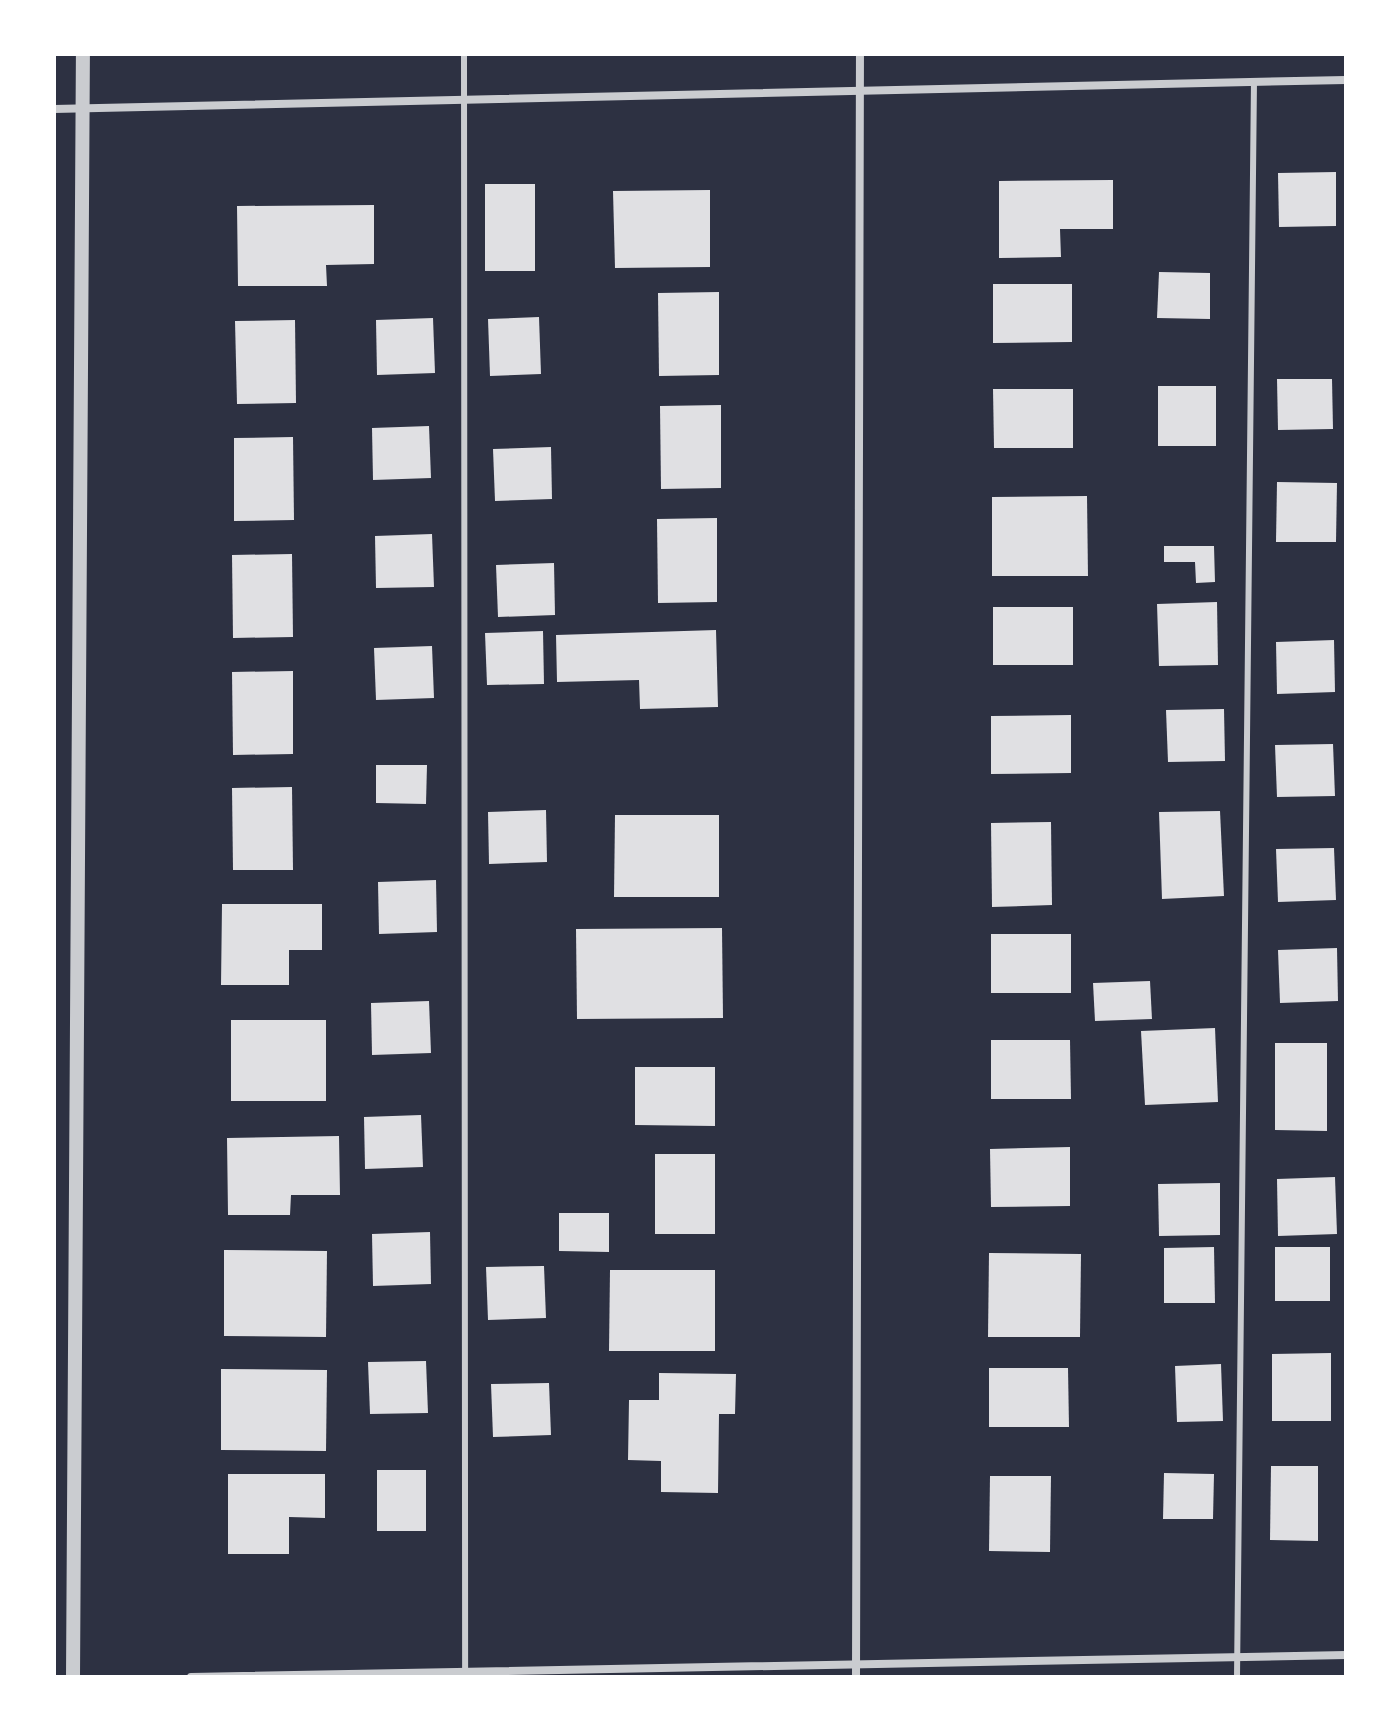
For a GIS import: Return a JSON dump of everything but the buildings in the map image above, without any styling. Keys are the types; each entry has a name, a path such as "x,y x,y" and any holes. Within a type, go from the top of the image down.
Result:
{"street":[{"path":"73,1677 83,54"},
{"path":"856,1677 860,54"},
{"path":"54,109 1346,80"},
{"path":"191,1677 1346,1655"}],"lane":[{"path":"464,54 465,1672"},
{"path":"1237,1677 1254,82"}]}
